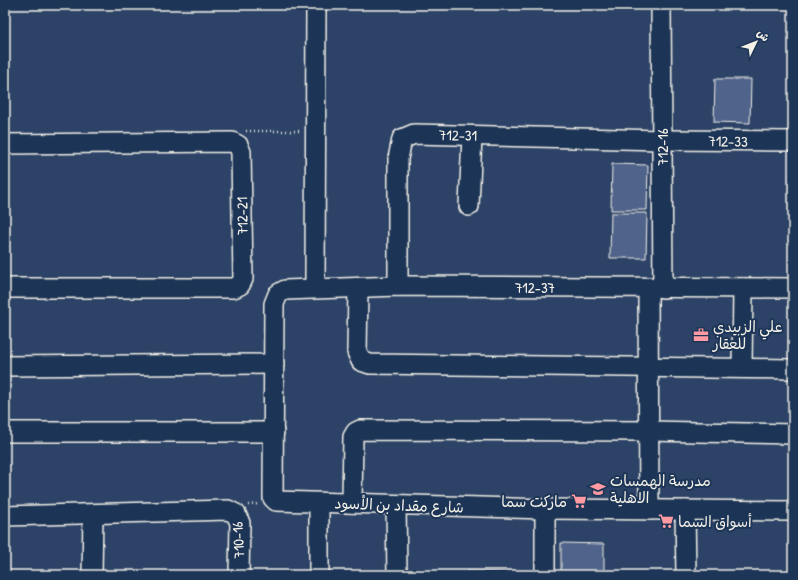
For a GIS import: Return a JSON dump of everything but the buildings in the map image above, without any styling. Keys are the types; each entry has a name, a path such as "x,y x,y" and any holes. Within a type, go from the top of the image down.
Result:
{"street":[{"path":"316,5 316,288"},
{"name":"712-16","path":"649,510 649,367 656,288 662,140 661,5"},
{"name":"712-31","path":"398,286 398,159 402,140 414,134 662,140"},
{"path":"469,206 472,136"},
{"name":"712-33","path":"662,140 793,141"},
{"path":"5,144 232,142"},
{"name":"712-21","path":"5,288 234,288 240,285 243,280 240,152 238,145 232,142"},
{"name":"712-37","path":"274,364 274,304 278,294 285,290 398,286 793,288"},
{"path":"358,288 357,352 361,361 370,364 793,369"},
{"path":"742,368 743,288"},
{"path":"5,366 274,364 273,498 276,501"},
{"path":"352,503 353,437 356,432 360,430 649,431 793,434"},
{"path":"5,432 274,432"},
{"name":"شارع مقداد بن الأسود","path":"276,501 545,509 793,511"},
{"path":"319,502 319,575"},
{"path":"396,504 397,575"},
{"path":"545,509 545,575"},
{"path":"5,516 228,510"},
{"name":"710-16","path":"228,510 236,514 240,523 239,575"},
{"path":"686,510 686,575"},
{"path":"92,575 93,514"}],"path":[{"path":"232,142 242,131 316,131"},
{"path":"228,510 248,505 276,501"}],"place":[{"name":"علي الزبيدي للعقار","path":"701,335"},
{"name":"مدرسة الهمسات الاهلية","path":"598,489"},
{"name":"ماركت سما","path":"579,501"},
{"name":"أسواق السما","path":"666,521"}]}
